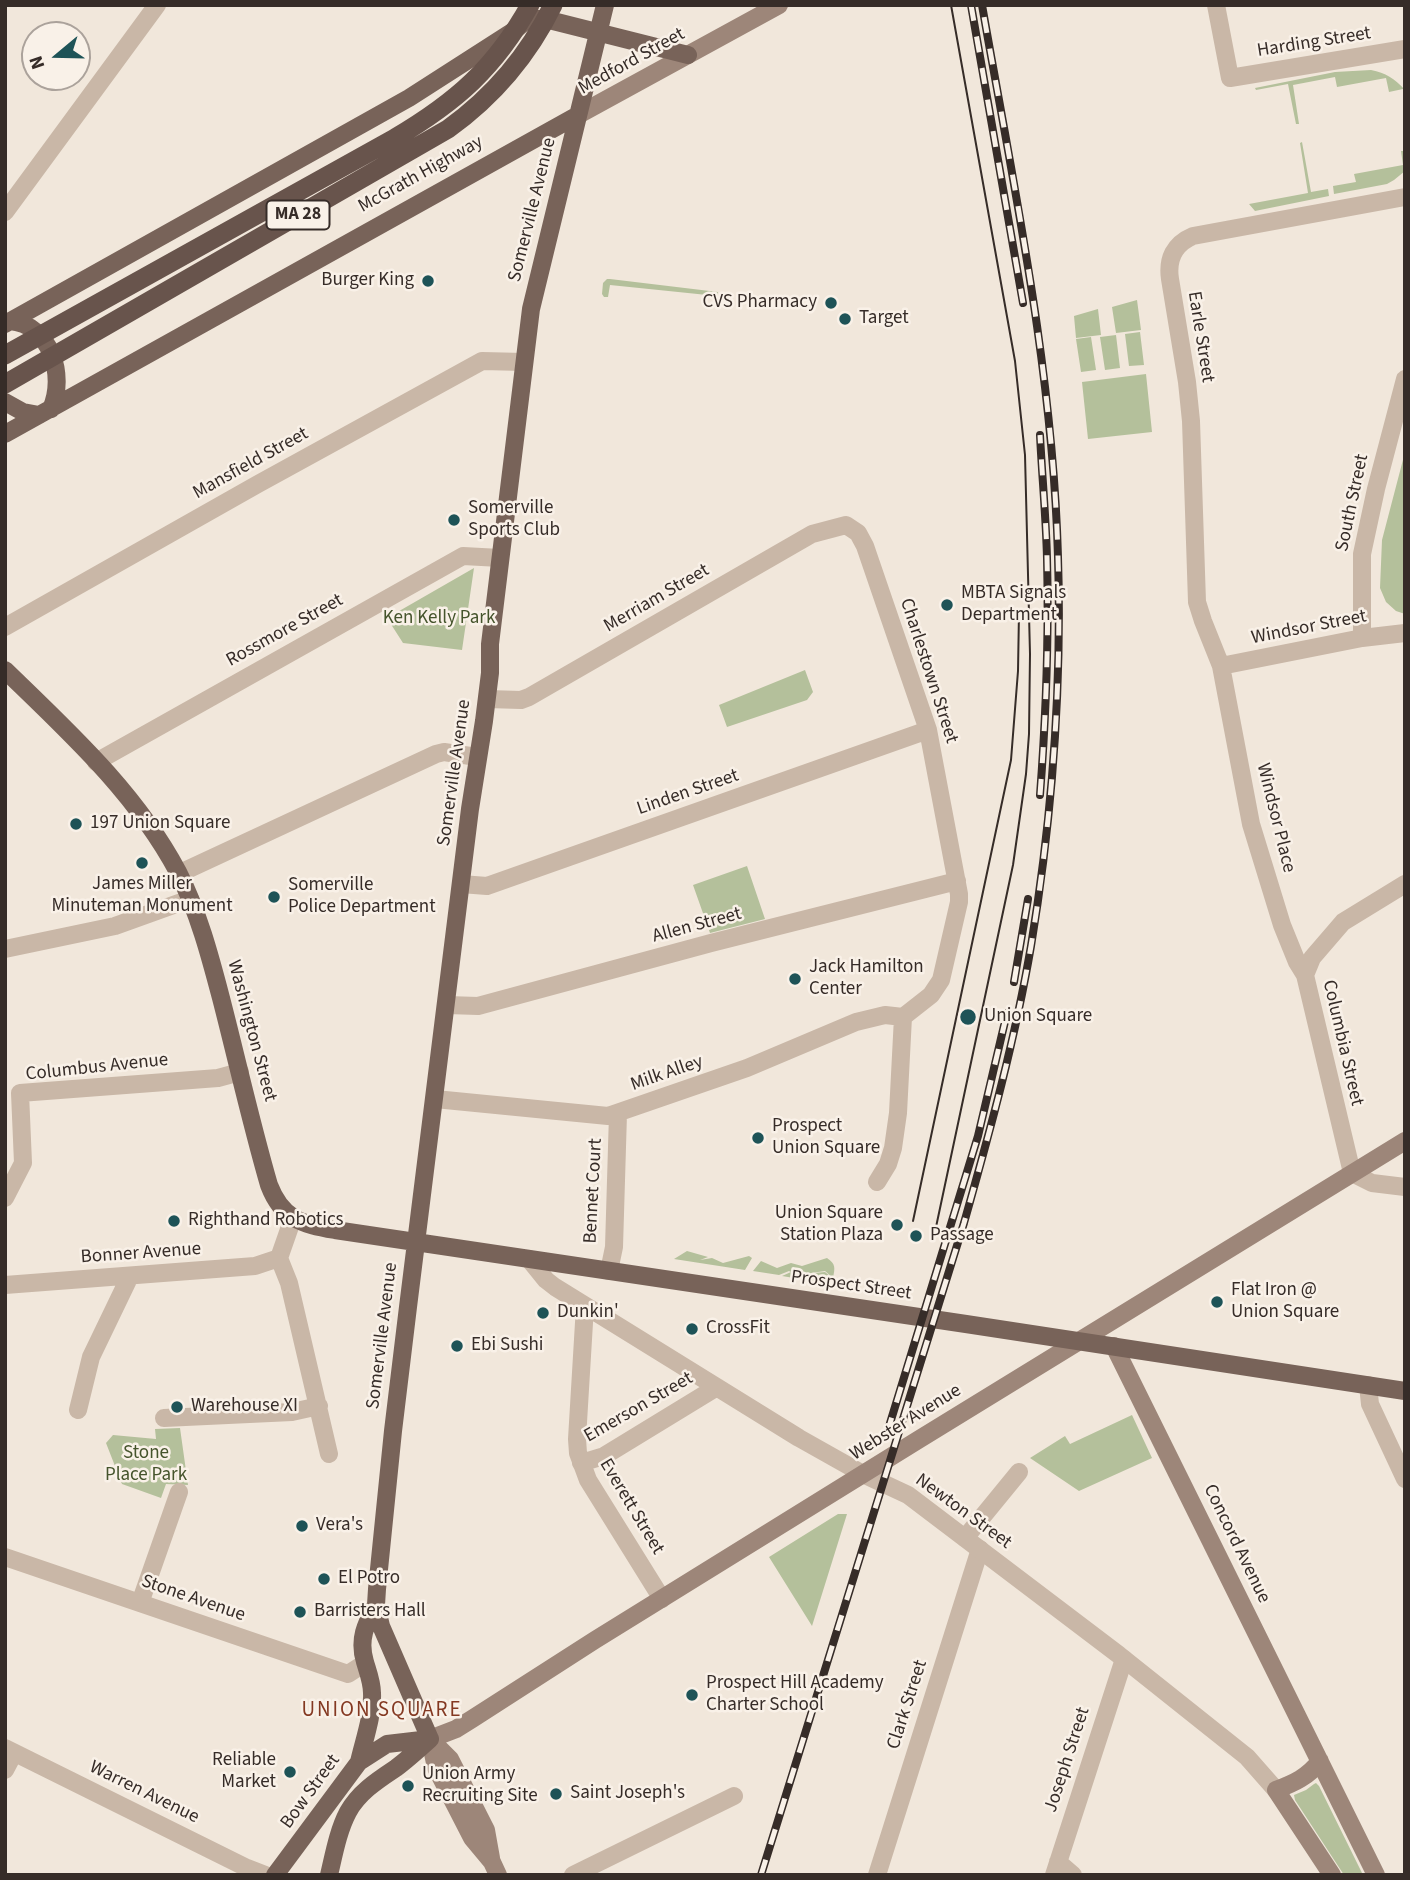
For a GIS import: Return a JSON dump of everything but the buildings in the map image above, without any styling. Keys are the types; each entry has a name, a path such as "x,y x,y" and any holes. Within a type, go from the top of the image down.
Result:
{"highway":[{"name":"MA 28","path":"5,355 434,115 479,76 515,30 530,5"},
{"name":"McGrath Highway","path":"5,384 448,129 474,110 503,82 527,51 553,5"}],"main road":[{"path":"578,115 605,5"},
{"name":"Medford Street","path":"578,115 779,5"},
{"path":"7,320 409,99 527,21 539,19 688,55"},
{"name":"Somerville Avenue","path":"376,1605 387,1483 477,757 487,699 490,645 531,309 578,115"},
{"name":"McGrath Highway","path":"5,434 578,115"},
{"path":"5,402 23,412 45,412 57,388 57,372 46,344 24,324 7,320"},
{"name":"Washington Street","path":"5,670 122,788 178,874 209,954 269,1185 279,1205 293,1218"},
{"name":"Webster Avenue","path":"430,1739 464,1724 854,1475 918,1440 1405,1141"},
{"name":"Prospect Street","path":"293,1218 326,1229 1405,1391"},
{"name":"Concord Avenue","path":"1114,1346 1376,1875"},
{"path":"359,1762 372,1700 372,1683 362,1646 363,1632 376,1605"},
{"path":"376,1605 383,1633 430,1739 450,1759 486,1830 495,1868"},
{"path":"329,1875 349,1810 378,1779 430,1739"},
{"name":"Bow Street","path":"275,1875 359,1762 387,1744 430,1739"},
{"path":"1320,1761 1301,1780 1276,1790 1332,1875"}],"street":[{"path":"5,212 157,5"},
{"name":"Harding Street","path":"1216,5 1230,78 1405,49"},
{"name":"Earle Street","path":"1221,666 1197,601 1191,421 1169,275 1171,258 1181,243 1193,236 1405,197"},
{"name":"Mansfield Street","path":"5,627 482,361 524,362"},
{"name":"South Street","path":"1362,638 1362,554 1405,379"},
{"name":"Merriam Street","path":"487,699 521,700 529,697 811,534 846,525"},
{"name":"Charlestown Street","path":"846,525 858,533 865,546 928,730 957,881 959,902 941,980 931,995 904,1017"},
{"name":"Rossmore Street","path":"96,762 463,556 500,558"},
{"name":"Windsor Street","path":"1221,666 1362,638 1405,633"},
{"name":"Windsor Place","path":"1221,666 1251,824 1282,925 1305,975"},
{"name":"Linden Street","path":"461,884 487,886 928,730"},
{"path":"178,874 436,754 444,752 477,757"},
{"name":"Allen Street","path":"447,1005 478,1006 711,943 957,881"},
{"name":"Columbia Street","path":"1352,1173 1305,975 1312,958 1343,922 1405,884"},
{"path":"5,949 115,926 190,900"},
{"name":"Milk Alley","path":"435,1099 608,1116 735,1073 856,1022 885,1016 904,1017"},
{"path":"877,1182 888,1164 893,1148 904,1017"},
{"name":"Columbus Avenue","path":"5,1198 23,1163 20,1093 218,1078 240,1072"},
{"name":"Bennet Court","path":"609,1271 614,1247 618,1114"},
{"path":"1352,1173 1373,1183 1405,1187"},
{"path":"293,1218 279,1258 289,1283 329,1454"},
{"name":"Bonner Avenue","path":"5,1285 255,1266 279,1258"},
{"name":"Newton Street","path":"529,1259 546,1280 585,1306 854,1475 908,1495 1124,1658 1247,1757 1276,1790"},
{"path":"78,1410 91,1357 130,1276"},
{"name":"Everett Street","path":"585,1306 577,1438 580,1463 662,1599"},
{"path":"1368,1385 1370,1404 1405,1479"},
{"name":"Emerson Street","path":"580,1463 604,1456 716,1387"},
{"path":"164,1418 292,1412 319,1406"},
{"path":"973,1544 1019,1472"},
{"path":"140,1603 179,1492"},
{"name":"Clark Street","path":"877,1875 973,1544"},
{"name":"Stone Avenue","path":"5,1557 348,1674 365,1663"},
{"name":"Joseph Street","path":"1056,1868 1124,1658"},
{"path":"5,1770 9,1750"},
{"name":"Warren Avenue","path":"9,1750 265,1875"},
{"path":"573,1875 734,1796"},
{"path":"1056,1868 1073,1875"}],"green space":[{"path":"1371,70 1393,79 1405,90 1405,96 1403,89 1389,92 1386,78 1337,87 1335,77 1293,85 1299,124 1296,124 1288,84 1256,90 1255,88 1335,72"},
{"path":"1302,142 1311,192 1328,189 1329,196 1255,211 1249,204 1308,193 1300,143"},
{"path":"1401,151 1405,151 1405,171 1394,180 1387,184 1334,194 1333,186 1356,182 1354,174 1403,165"},
{"path":"607,279 718,292 717,296 610,285 608,297 604,297 603,283"},
{"path":"1137,300 1141,330 1116,333 1112,307"},
{"path":"1098,309 1101,335 1076,338 1074,316"},
{"path":"1140,332 1144,365 1129,366 1125,334"},
{"path":"1116,335 1120,368 1105,370 1100,337"},
{"path":"1091,337 1096,370 1081,372 1076,339"},
{"path":"1146,374 1152,432 1088,439 1082,382"},
{"path":"1405,452 1405,614 1396,611 1386,602 1380,588 1382,540"},
{"name":"Ken Kelly Park","path":"474,568 462,650 403,643 387,618"},
{"path":"805,670 813,692 807,700 727,727 719,705"},
{"path":"747,866 765,919 710,933 693,885"},
{"path":"687,1251 708,1257 700,1260 712,1258 723,1263 749,1256 752,1258 745,1270 674,1259"},
{"path":"827,1258 834,1267 833,1278 825,1271 804,1274 825,1272 842,1286 782,1276 791,1272 789,1271 779,1275 753,1271 761,1261 777,1268 791,1263 802,1266"},
{"path":"1132,1415 1152,1458 1079,1491 1030,1458 1065,1436 1070,1444"},
{"name":"Stone Place Park","path":"180,1428 188,1485 166,1484 161,1498 122,1484 106,1443 113,1435 156,1439 155,1429"},
{"path":"838,1514 847,1514 812,1626 769,1557"},
{"path":"1316,1783 1363,1875 1344,1875 1295,1800 1294,1795"}],"tram line":[{"path":"936,1227 1013,865 1026,774 1030,654 1025,455 1015,361 951,5"},
{"path":"913,1221 1011,760 1018,671 1019,612"}],"railway":[{"path":"971,5 1023,303"},
{"path":"761,1875 974,1189 1017,1016 1031,946 1045,849 1057,703 1059,606 1055,487 1049,418 1030,280 982,5"},
{"path":"1040,435 1048,617 1040,795"},
{"path":"1014,982 1028,899"},
{"path":"887,1433 978,1136 1007,1013"}],"place":[{"name":"Burger King","path":"428,281"},
{"name":"CVS Pharmacy","path":"831,303"},
{"name":"Target","path":"845,319"},
{"name":"Somerville Sports Club","path":"454,520"},
{"name":"MBTA Signals Department","path":"947,605"},
{"name":"197 Union Square","path":"76,824"},
{"name":"James Miller Minuteman Monument","path":"142,863"},
{"name":"Somerville Police Department","path":"274,897"},
{"name":"Jack Hamilton Center","path":"795,979"},
{"name":"Union Square","path":"968,1017"},
{"name":"Prospect Union Square","path":"758,1138"},
{"name":"Righthand Robotics","path":"174,1221"},
{"name":"Union Square Station Plaza","path":"897,1225"},
{"name":"Passage","path":"916,1236"},
{"name":"Flat Iron @ Union Square","path":"1217,1302"},
{"name":"Dunkin'","path":"543,1313"},
{"name":"CrossFit","path":"692,1329"},
{"name":"Ebi Sushi","path":"457,1346"},
{"name":"Warehouse XI","path":"177,1407"},
{"name":"Vera's","path":"302,1526"},
{"name":"El Potro","path":"324,1579"},
{"name":"Barristers Hall","path":"300,1612"},
{"name":"Prospect Hill Academy Charter School","path":"692,1695"},
{"name":"Reliable Market","path":"290,1772"},
{"name":"Union Army Recruiting Site","path":"408,1786"},
{"name":"Saint Joseph's","path":"556,1794"}],"district":[{"name":"UNION SQUARE","path":"382,1711"}]}
